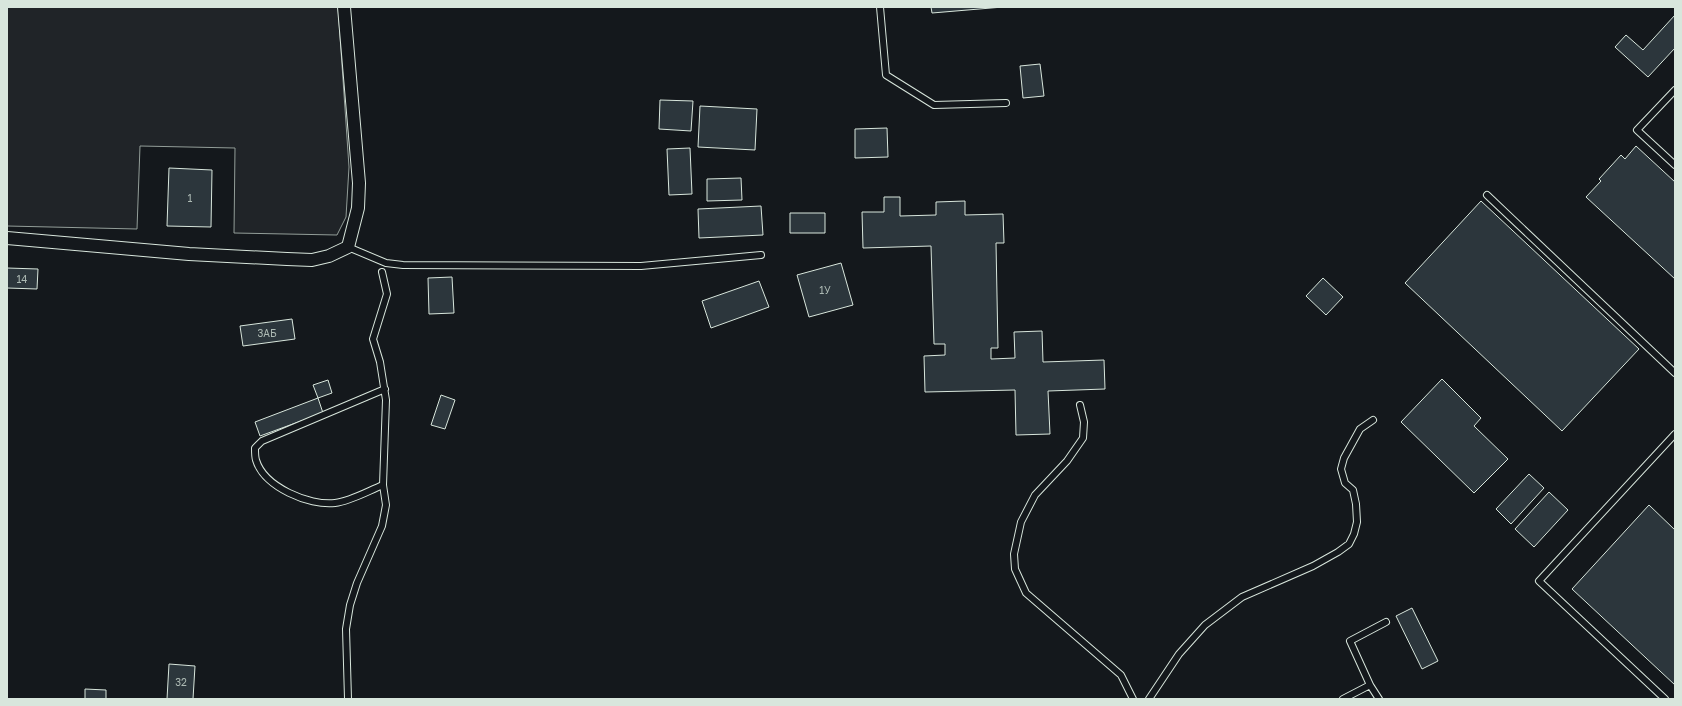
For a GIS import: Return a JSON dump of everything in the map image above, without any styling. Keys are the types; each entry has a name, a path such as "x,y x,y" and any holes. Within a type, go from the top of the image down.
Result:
{"street":[{"path":"7,238 188,254 312,260 329,256 348,247 358,208 359,183 344,7"}],"lane":[{"path":"880,7 886,75 934,105 1006,103"},
{"path":"1675,90 1637,130 1675,165"},
{"path":"1487,195 1675,372"},
{"path":"348,247 386,263 403,265 641,266 761,255"},
{"path":"348,699 347,623 350,605 357,583 382,526 386,505 383,485 386,407 385,390 380,362 373,339 387,294 382,272"},
{"path":"383,485 336,503 317,503 299,497 273,483 261,470 256,460 255,448 262,441 385,390"},
{"path":"1080,405 1084,422 1083,438 1067,462 1035,495 1021,522 1014,554 1015,569 1026,593 1121,675 1133,699"},
{"path":"1149,699 1180,654 1205,625 1242,597 1313,566 1349,544 1354,534 1357,522 1356,504 1353,490 1345,483 1341,469 1344,458 1360,429 1373,420"},
{"path":"1664,699 1539,581 1675,434"},
{"path":"1379,699 1370,685 1350,641 1386,622"},
{"path":"1343,699 1370,685"}],"shaded area":[{"path":"7,7 338,7 349,167 346,217 337,235 234,233 235,148 140,146 137,229 7,226"}],"building":[{"path":"931,7 1003,7 932,13"},
{"path":"1675,15 1675,48 1648,77 1615,47 1626,35 1643,50"},
{"path":"1040,64 1044,96 1023,98 1020,66"},
{"path":"660,100 693,101 691,131 659,129"},
{"path":"700,106 757,109 755,150 698,147"},
{"path":"887,128 888,157 855,158 855,129"},
{"path":"1636,146 1675,182 1675,279 1586,197 1601,181 1599,179 1621,155 1625,159"},
{"path":"690,148 692,194 669,195 667,149"},
{"path":"169,168 212,170 211,227 167,226"},
{"path":"741,178 742,200 707,201 707,179"},
{"path":"884,197 900,197 900,216 936,215 936,202 965,201 965,215 1003,214 1004,243 996,243 998,348 991,348 991,359 1015,358 1014,332 1042,331 1043,362 1104,360 1105,389 1048,391 1050,434 1016,435 1015,390 925,392 924,356 945,355 945,344 934,344 931,246 863,248 862,212 884,212"},
{"path":"1481,201 1639,349 1562,431 1405,283"},
{"path":"761,206 763,235 699,238 698,209"},
{"path":"790,213 825,213 825,233 790,233"},
{"path":"841,263 853,305 809,317 797,275"},
{"path":"7,268 38,269 37,289 7,288"},
{"path":"452,277 454,313 429,314 428,278"},
{"path":"1323,278 1343,297 1326,315 1306,296"},
{"path":"759,281 769,307 711,328 702,301"},
{"path":"292,319 295,339 243,346 240,326"},
{"path":"1442,379 1481,418 1474,426 1508,459 1474,493 1401,422"},
{"path":"328,380 332,393 318,398 313,385"},
{"path":"441,395 455,400 445,429 431,425"},
{"path":"318,398 323,413 260,436 255,422"},
{"path":"1529,474 1544,488 1511,524 1496,509"},
{"path":"1549,492 1568,510 1534,547 1515,529"},
{"path":"1649,505 1675,530 1675,685 1572,589"},
{"path":"1412,608 1438,661 1422,669 1396,616"},
{"path":"169,664 195,666 193,699 167,699"},
{"path":"85,689 106,690 106,699 85,699"}]}
